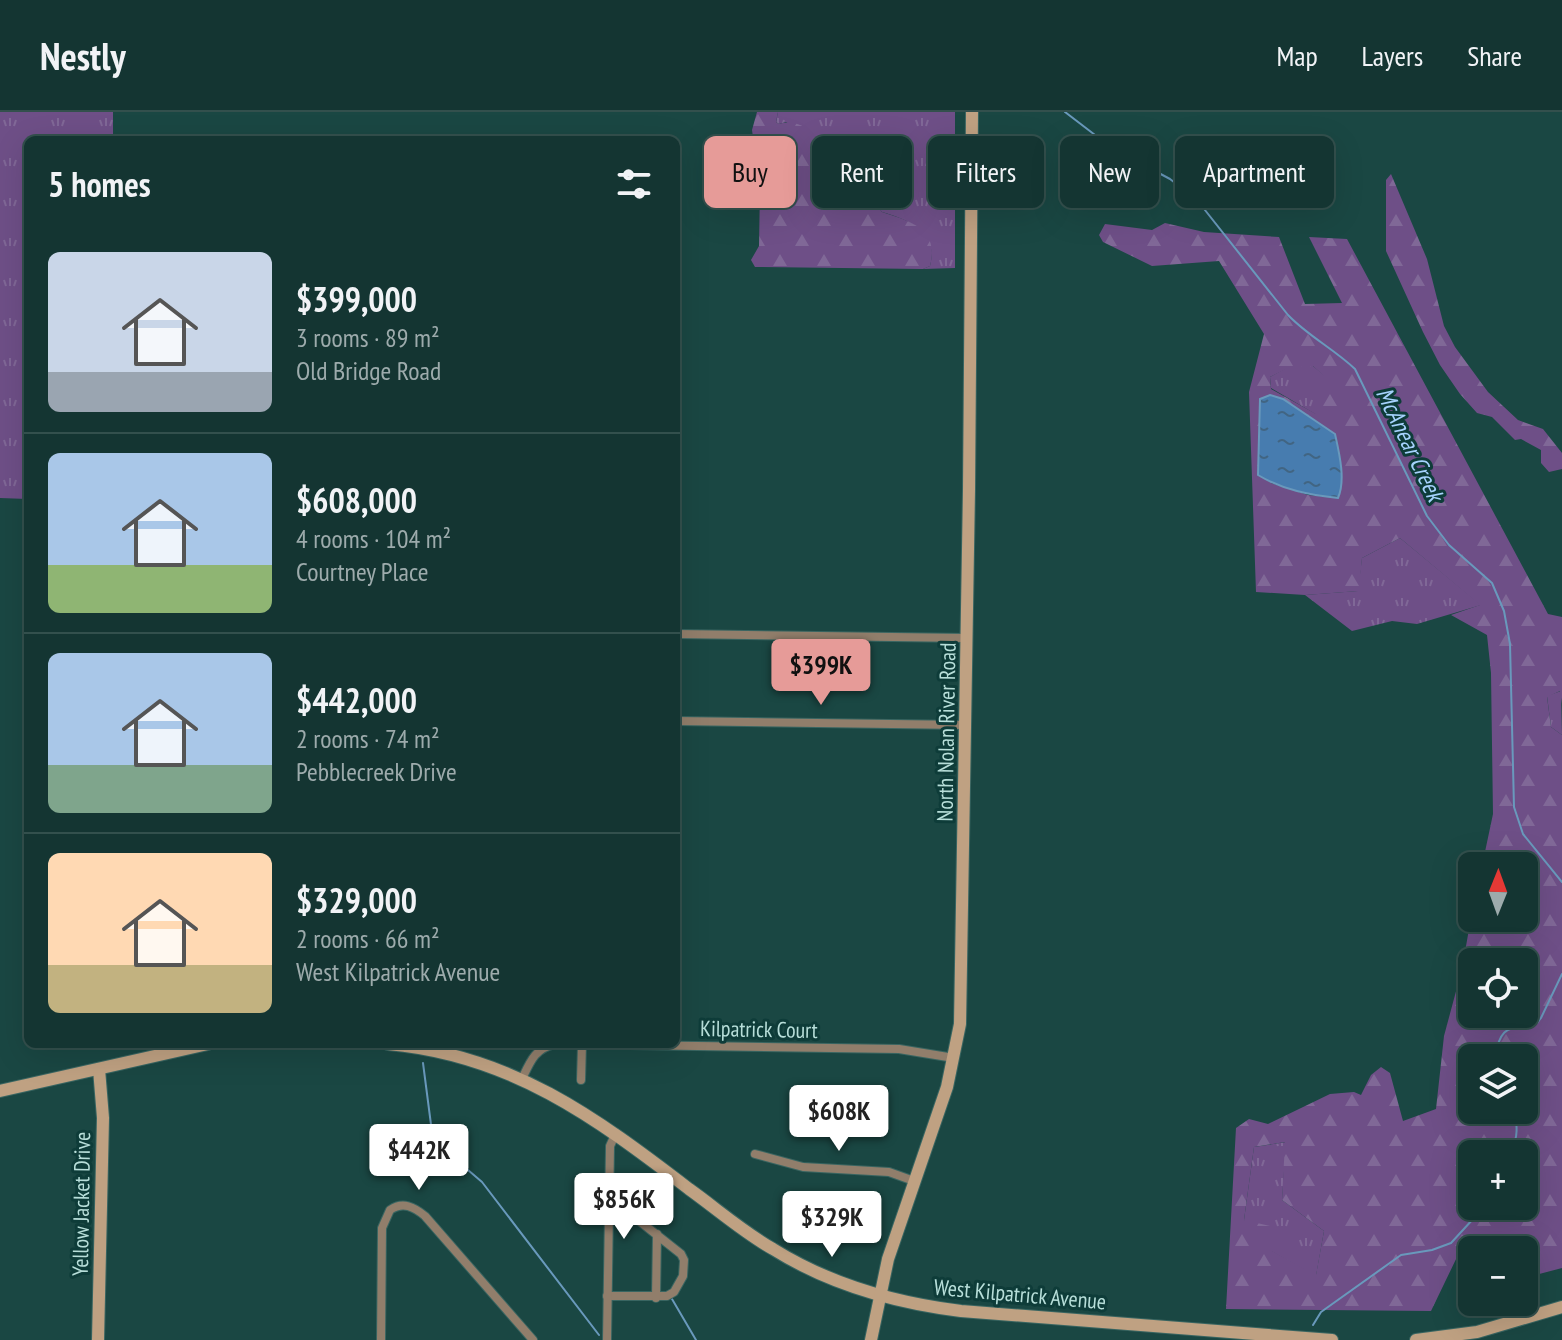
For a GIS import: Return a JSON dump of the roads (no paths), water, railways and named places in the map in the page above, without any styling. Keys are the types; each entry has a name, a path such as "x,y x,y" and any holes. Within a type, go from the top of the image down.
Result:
{"main road":[{"name":"North Nolan River Road","path":"871,1340 888,1259 947,1087 960,1024 972,112"},
{"path":"0,1091 191,1048"},
{"name":"West Kilpatrick Avenue","path":"412,1048 449,1054 522,1079 565,1100 616,1133 771,1249 825,1275 880,1294 919,1305 961,1311 1332,1340"},
{"name":"Yellow Jacket Drive","path":"98,1340 103,1118 99,1069"},
{"path":"1416,1340 1480,1332 1562,1307"}],"street":[{"path":"680,634 967,638"},
{"path":"680,721 965,725"},
{"name":"Kilpatrick Court","path":"680,1046 899,1049 954,1058"},
{"path":"522,1079 541,1048"},
{"path":"581,1080 582,1048"},
{"path":"607,1340 610,1146 616,1133"},
{"path":"755,1154 803,1167 878,1170 914,1181"},
{"path":"381,1340 382,1228 390,1210 402,1205 415,1208 425,1216 533,1340"},
{"path":"607,1296 667,1296 674,1292 684,1268 681,1254 633,1216 609,1212"},
{"path":"656,1298 657,1234"}],"water":[{"path":"1270,395 1283,399 1335,434 1342,475 1338,498 1297,491 1258,475 1260,399"}],"waterway":[{"name":"McAnear Creek","path":"1065,112 1112,148 1170,179 1197,200 1288,315 1355,369 1427,516 1449,545 1492,583 1504,611 1510,644 1514,807 1523,834 1562,882"},
{"name":"McAnear Creek","path":"1498,1044 1503,1033 1508,1030 1537,1023 1562,974"},
{"path":"423,1063 433,1140 482,1182 599,1335"},
{"name":"McAnear Creek","path":"1515,1140 1516,1124"},
{"name":"McAnear Creek","path":"1313,1325 1321,1312 1401,1255 1451,1243 1472,1220"},
{"path":"672,1299 696,1340"}]}
